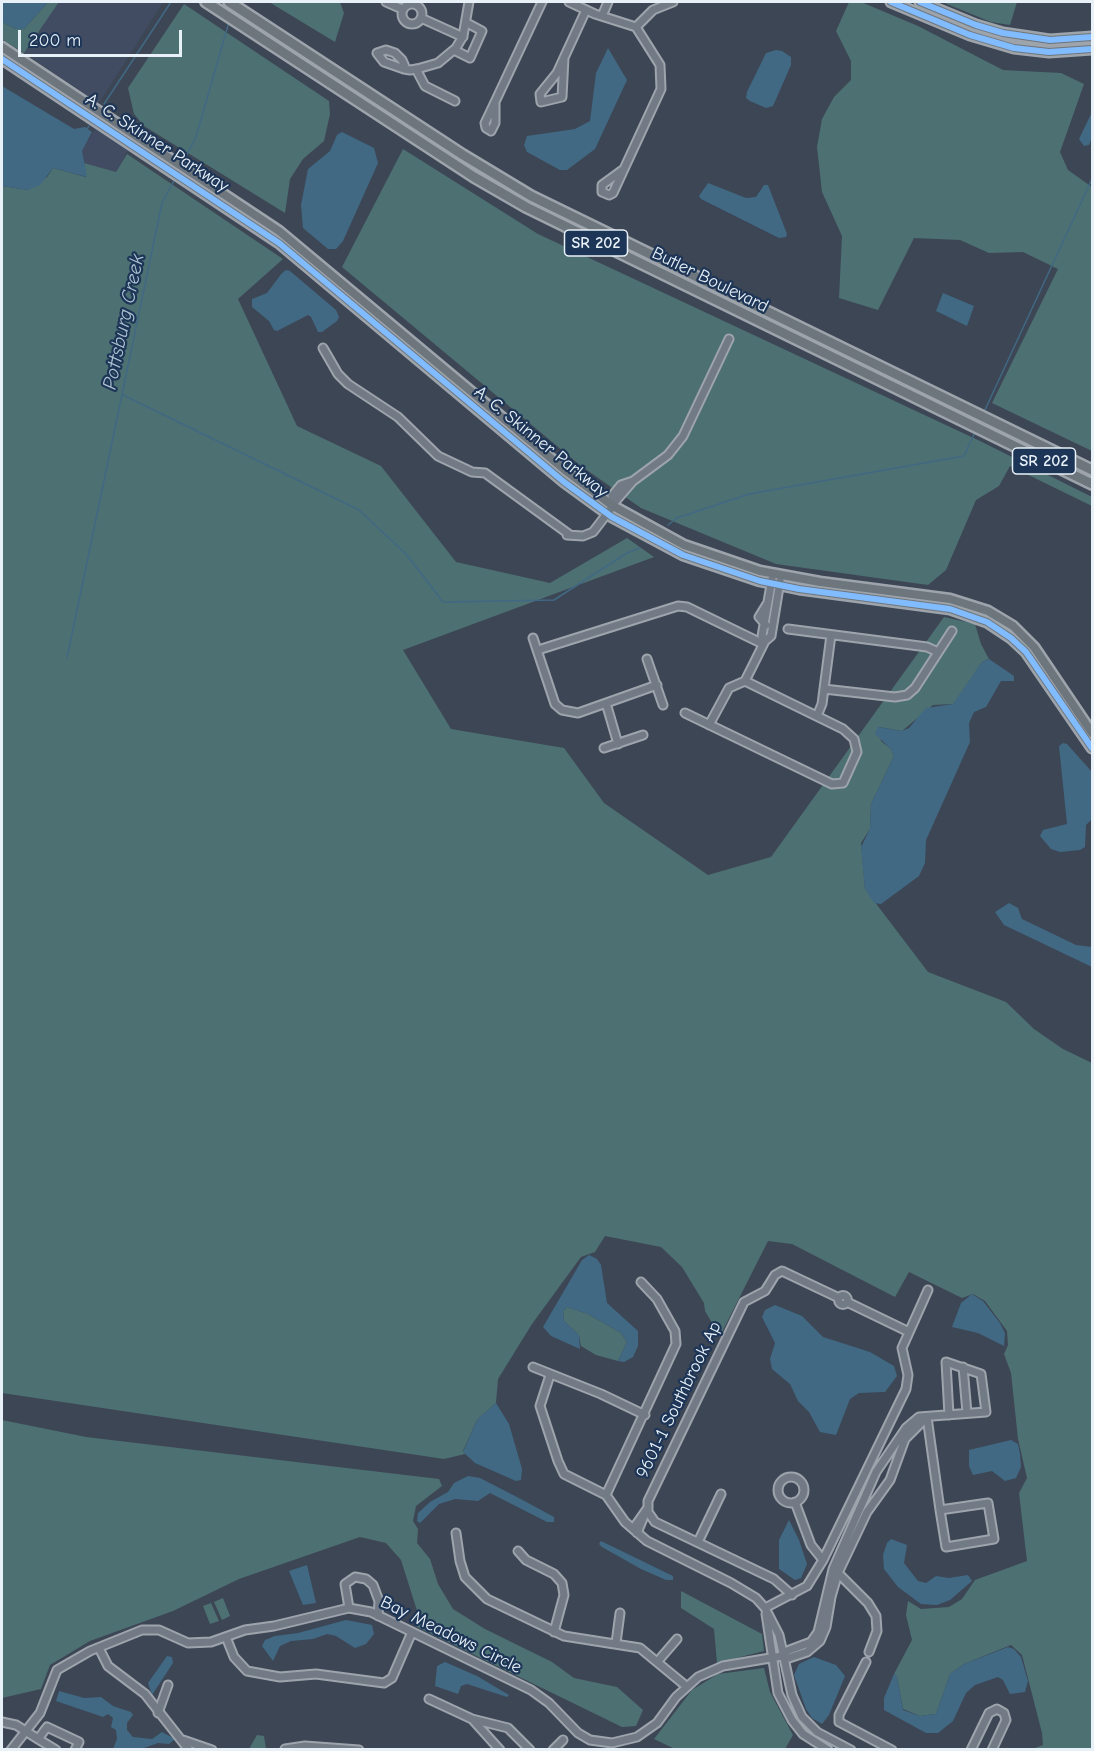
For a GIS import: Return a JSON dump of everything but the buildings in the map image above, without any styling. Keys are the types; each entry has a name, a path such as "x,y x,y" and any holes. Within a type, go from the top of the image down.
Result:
{"highway":[{"name":"Butler Boulevard","path":"207,2 517,202 1092,484"},
{"name":"Butler Boulevard","path":"229,2 531,196 1092,470"}],"main road":[{"path":"891,2 970,35 1014,48 1065,52 1092,49"},
{"path":"920,2 976,25 1003,33 1050,40 1092,37"},
{"name":"A. C. Skinner Parkway","path":"2,47 208,183 303,249 565,470 646,526 703,552 777,575 950,599 988,611 1013,626 1034,648 1092,733"},
{"name":"A. C. Skinner Parkway","path":"2,58 287,249 564,482 608,515 683,555 775,585 950,609 987,622 1011,638 1026,652 1092,748"}],"street":[{"path":"386,2 402,9"},
{"path":"406,69 416,69 438,63 454,50 462,38 467,23 469,2"},
{"path":"495,102 542,2"},
{"path":"569,2 636,27 660,65 661,89 624,169"},
{"path":"602,16 608,2"},
{"path":"636,27 652,10 673,2"},
{"path":"407,4 414,4 422,11 421,18 417,23 407,23 401,16 402,9 407,4"},
{"path":"564,58 562,97 541,102 540,94 564,58 586,10"},
{"path":"421,18 462,38"},
{"path":"454,50 470,58 482,31 467,23"},
{"path":"416,69 425,86 455,101"},
{"path":"323,348 338,374 348,384 398,417 438,456 472,472 485,473 570,535 583,536 593,532 633,481 668,455 683,436 729,339"},
{"path":"709,725 729,688 745,681 764,643 771,636 777,575"},
{"path":"764,643 762,636 767,604 775,585"},
{"path":"537,650 670,607 682,606 764,643"},
{"path":"764,624 772,626"},
{"path":"788,629 927,647 938,652"},
{"path":"824,689 895,697 907,695 915,688 952,631"},
{"path":"817,716 824,689 831,634"},
{"path":"533,638 558,707 573,713 657,685"},
{"path":"647,659 663,705"},
{"path":"686,713 832,784 843,783 857,752 856,742 843,729 745,681"},
{"path":"606,703 618,744"},
{"path":"604,748 643,735"},
{"name":"9601-1 Southbrook Ap","path":"792,1595 774,1579 655,1522 648,1509 651,1492 744,1302 765,1291 775,1275 782,1272 839,1298 846,1296 847,1302 909,1332"},
{"path":"606,1495 645,1415 674,1350 677,1338 657,1299 641,1282"},
{"path":"765,1608 810,1583 823,1560 906,1389 908,1375 902,1348 928,1290"},
{"path":"836,1571 876,1472 912,1421 927,1417 986,1412 983,1378 977,1372 946,1362 949,1415"},
{"path":"533,1367 601,1394 645,1415"},
{"path":"963,1367 967,1413"},
{"path":"550,1375 540,1406 560,1468 571,1478 606,1495 635,1531 660,1548 743,1589 765,1608 779,1635 792,1695 802,1717 830,1739 851,1749"},
{"path":"836,1571 867,1512 890,1480 905,1439 927,1417"},
{"path":"927,1417 940,1510 946,1547 994,1539 988,1503 940,1510"},
{"path":"885,1458 895,1463"},
{"path":"698,1542 722,1494"},
{"path":"796,1506 812,1545 823,1560"},
{"path":"635,1531 648,1509"},
{"path":"456,1533 462,1569 475,1590 487,1599 554,1632 578,1639 640,1648 686,1686"},
{"path":"518,1551 526,1560 554,1574 562,1583 564,1595 554,1632"},
{"path":"836,1571 868,1603 876,1616 877,1631 869,1652"},
{"name":"Bay Meadows Circle","path":"11,1749 42,1708 57,1670 74,1658 146,1630 159,1630 188,1643 196,1644 245,1630 274,1626 349,1608 364,1610 378,1616 531,1690 549,1703 578,1733 601,1746 625,1741 652,1728 686,1686 718,1668 782,1656 787,1651 811,1642 818,1632 836,1571"},
{"path":"349,1608 345,1584 355,1577 366,1579 373,1585 378,1601 378,1616"},
{"path":"765,1608 778,1693 792,1720 803,1734 827,1749 830,1739"},
{"path":"616,1643 620,1613"},
{"path":"226,1637 234,1657 247,1671 280,1677 316,1674 384,1683 392,1678 412,1632"},
{"path":"658,1661 677,1639"},
{"path":"99,1648 108,1666 136,1685 189,1749"},
{"path":"866,1662 843,1707 839,1722 892,1749"},
{"path":"158,1713 168,1685"},
{"path":"429,1699 472,1719 508,1728 530,1749"},
{"path":"971,1749 989,1713 997,1709 1004,1713 1006,1720 992,1749"},
{"path":"472,1719 500,1749"},
{"path":"2,1722 12,1723 56,1749"},
{"path":"38,1738 43,1729 51,1726 80,1742 75,1749"},
{"path":"183,1740 212,1749"},
{"path":"553,1749 563,1740"},
{"path":"285,1749 304,1746 359,1749"}],"shaded area":[{"path":"2,2 48,2 24,29 16,29 2,22"},
{"path":"59,2 163,2 99,103 24,53"},
{"path":"608,48 627,80 595,149 567,170 560,170 527,152 524,145 527,136 575,129 590,121 596,73"},
{"path":"776,50 791,57 791,65 773,106 766,108 746,98 747,92 766,53"},
{"path":"2,86 74,129 85,127 92,132 82,151 87,177 53,168 40,185 28,190 2,186"},
{"path":"1092,112 1092,138 1089,145 1084,146 1079,139"},
{"path":"95,129 128,150 116,172 84,163 82,151"},
{"path":"342,132 374,148 378,163 343,241 336,249 328,249 303,228 301,205 308,169 330,151 337,135"},
{"path":"708,183 746,198 756,197 764,185 768,185 787,234 786,237 779,238 701,199 699,196"},
{"path":"286,270 336,310 339,317 337,321 322,332 318,332 308,315 277,331 274,330 269,321 252,307 252,299 267,293"},
{"path":"943,293 974,306 967,326 936,311"},
{"path":"989,659 1014,676 1014,681 1001,681 986,707 974,712 969,723 970,742 926,840 925,863 919,876 881,904 874,903 865,889 861,847 870,829 871,804 894,756 890,748 875,734 878,727 902,731 909,728 926,708 953,704 982,662"},
{"path":"1063,743 1067,744 1092,772 1092,819 1086,825 1085,847 1080,850 1060,852 1051,849 1040,836 1043,830 1067,824 1059,746"},
{"path":"1009,903 1018,908 1022,919 1076,945 1092,947 1092,967 1004,925 995,912"},
{"path":"589,1255 597,1259 601,1265 607,1303 638,1331 638,1346 633,1357 624,1362 618,1361 627,1342 621,1333 588,1314 567,1307 563,1311 564,1321 579,1335 580,1349 551,1336 543,1327 582,1260"},
{"path":"972,1294 983,1301 1000,1323 1005,1333 1004,1346 978,1333 952,1327 961,1303"},
{"path":"775,1305 802,1316 823,1337 870,1352 894,1366 897,1376 885,1392 859,1393 850,1399 836,1435 820,1432 809,1412 798,1401 790,1384 772,1369 770,1359 775,1343 762,1317 765,1310"},
{"path":"496,1403 509,1424 522,1469 521,1480 516,1481 475,1463 463,1452 477,1420"},
{"path":"1011,1440 1018,1444 1020,1454 1021,1467 1016,1478 1005,1481 992,1471 973,1475 969,1466 969,1450"},
{"path":"468,1476 480,1478 517,1497 554,1517 554,1522 547,1522 490,1493 478,1501 455,1499 439,1504 420,1523 417,1521 418,1513 430,1502 448,1492 454,1483"},
{"path":"789,1520 807,1564 801,1578 795,1580 779,1569 779,1540"},
{"path":"891,1539 907,1545 904,1563 918,1581 926,1583 936,1576 949,1578 968,1575 972,1581 950,1600 937,1605 921,1604 898,1587 884,1569 883,1555"},
{"path":"601,1541 673,1576 673,1580 666,1580 641,1569 602,1547 599,1544"},
{"path":"307,1565 316,1603 303,1605 289,1571"},
{"path":"346,1620 372,1625 374,1634 366,1644 355,1648 336,1636 327,1634 313,1639 291,1641 280,1646 273,1661 262,1646 265,1640 275,1636 298,1633"},
{"path":"1008,1647 1014,1649 1021,1657 1028,1681 1025,1692 1010,1694 1003,1680 998,1677 975,1685 966,1693 953,1721 938,1733 926,1733 884,1710 884,1698 894,1674 897,1677 903,1710 920,1716 936,1714 950,1674 964,1664"},
{"path":"167,1656 172,1657 173,1663 152,1695 148,1683"},
{"path":"814,1657 836,1665 845,1676 829,1715 822,1724 812,1718 806,1709 794,1675 799,1664"},
{"path":"445,1662 477,1676 509,1695 507,1697 467,1684 461,1686 458,1694 435,1686 437,1666"},
{"path":"59,1691 84,1698 101,1697 113,1706 131,1712 133,1715 127,1723 127,1730 133,1737 152,1739 162,1732 175,1739 169,1744 158,1743 141,1749 113,1749 117,1739 116,1730 111,1727 113,1718 108,1714 103,1717 56,1701"}],"green space":[{"path":"48,2 59,2 24,53 2,39 2,22 16,29 24,29"},
{"path":"269,2 340,2 344,13 335,42"},
{"path":"849,2 861,2 918,26 1003,70 1061,73 1084,84 1060,152 1068,170 1092,187 1092,451 992,403 1058,269 1023,252 989,253 960,240 914,238 878,310 839,298 842,236 822,192 817,147 822,119 834,97 851,80 851,61 836,31"},
{"path":"942,2 1017,2 1010,25 991,22"},
{"path":"184,4 329,101 330,114 324,141 303,159 290,179 285,213 144,126 134,114 128,88"},
{"path":"403,149 538,234 980,441 1092,497 1092,506 1010,466 999,486 976,500 946,570 928,585 776,564 641,508 581,466 342,267"},
{"path":"127,154 283,259 238,299 297,426 381,466 456,562 550,583 627,538 654,557 403,650 451,729 564,748 604,803 708,875 771,857 944,617 975,624 981,644 989,659 982,662 953,704 933,705 902,731 879,727 881,741 890,748 894,756 871,804 870,829 861,843 865,889 928,972 1006,1002 1034,1029 1063,1049 1092,1063 1092,1749 1032,1749 1043,1745 1042,1733 1022,1655 1011,1645 964,1664 950,1674 936,1714 920,1716 903,1709 897,1677 894,1674 912,1640 906,1615 908,1601 921,1609 949,1607 962,1599 975,1580 1027,1561 1019,1493 1027,1478 1018,1439 1011,1373 1004,1354 1008,1345 1007,1331 985,1301 973,1294 962,1298 909,1272 895,1297 792,1244 768,1241 720,1336 705,1311 704,1303 682,1267 661,1247 605,1236 595,1252 581,1257 532,1324 498,1379 496,1403 477,1420 463,1451 465,1454 444,1459 2,1393 2,186 28,190 47,177 53,168 86,177 84,163 116,172"},
{"path":"567,1307 588,1314 621,1333 627,1342 618,1361 596,1355 581,1346 579,1335 564,1321 563,1311"},
{"path":"2,1420 86,1437 439,1479 442,1486 416,1506 413,1521 418,1529 417,1543 430,1559 438,1584 453,1609 485,1629 552,1662 574,1678 617,1687 643,1710 636,1726 622,1727 415,1626 419,1617 401,1560 386,1543 360,1537 239,1579 173,1611 90,1641 50,1665 41,1689 2,1698"},
{"path":"681,1591 762,1634 764,1651 717,1663 714,1629 681,1608"},
{"path":"223,1598 230,1616 222,1620 214,1602"},
{"path":"211,1603 219,1621 210,1624 203,1606"},
{"path":"764,1668 770,1692 793,1735 785,1749 675,1749 654,1739 692,1690 718,1674"},
{"path":"257,1735 264,1736 266,1749 249,1749"}],"waterway":[{"path":"104,104 171,2"},
{"name":"Pottsburg Creek","path":"183,162 196,137 229,22"},
{"name":"Pottsburg Creek","path":"67,658 162,203 176,177"},
{"path":"984,412 1092,179"},
{"path":"123,395 359,510 406,554 443,602 554,600 627,553 640,548"},
{"path":"668,525 677,518 749,494 964,456 976,430"}],"cycle path":[{"path":"891,2 970,35 1014,48 1049,52 1092,49"},
{"path":"920,2 976,25 1003,33 1050,40 1092,37"},
{"path":"2,59 279,243 564,482 612,517 683,555 760,581 799,589 950,609 987,622 1011,638 1026,652 1092,748"}]}
